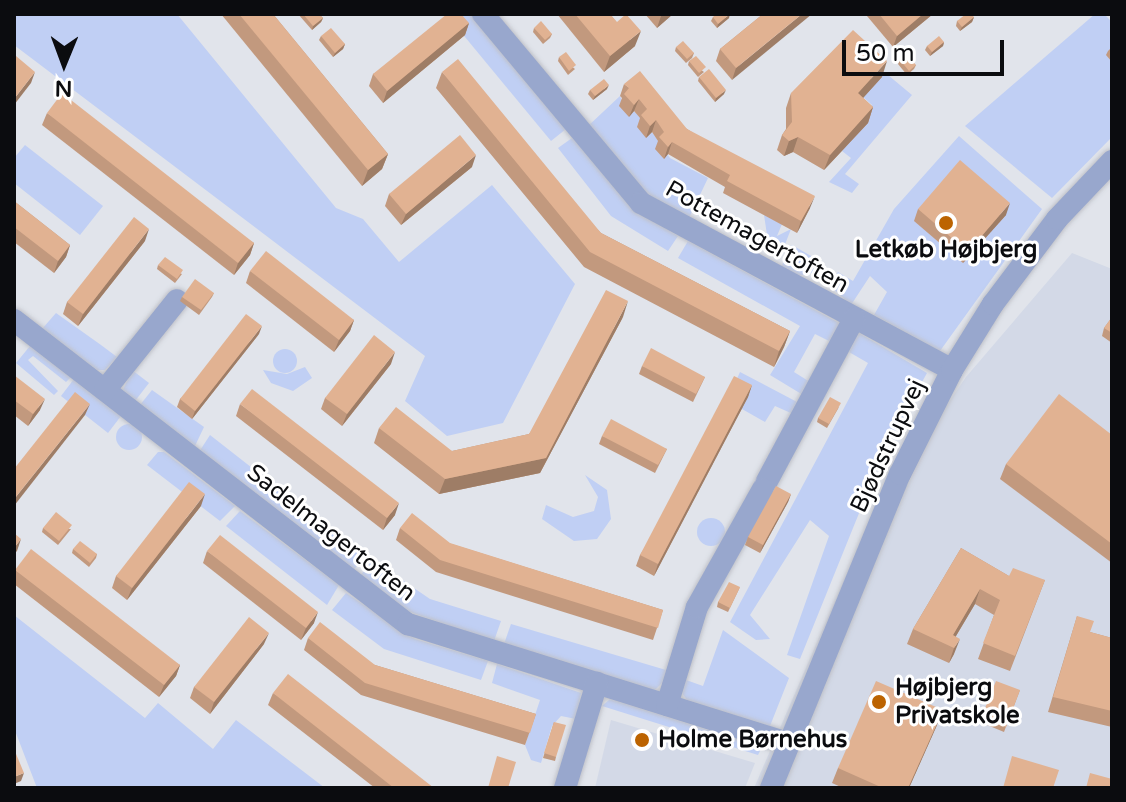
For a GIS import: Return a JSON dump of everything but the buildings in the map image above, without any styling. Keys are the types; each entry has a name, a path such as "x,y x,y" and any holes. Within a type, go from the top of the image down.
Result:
{"street":[{"name":"Pottemagertoften","path":"483,14 641,203 952,370"},
{"name":"Bjødstrupvej","path":"771,788 900,474 952,370 1039,243 1112,161"},
{"path":"105,390 177,300"},
{"name":"Pottemagertoften","path":"667,705 697,607 854,319"},
{"name":"Sadelmagertoften","path":"14,320 408,624 787,743"},
{"path":"565,788 597,683"}],"shaded area":[{"path":"14,14 177,14 336,208 363,219 399,262 492,185 575,284 503,423 447,436 405,401 425,356 14,45"},
{"path":"446,14 470,14 566,129 551,141"},
{"path":"1095,14 1104,14 1112,22 1112,137 1052,198 965,126"},
{"path":"882,70 912,95 845,174 859,184 852,193 829,182 851,158 842,151 872,105 863,97"},
{"path":"620,96 629,116 634,111 643,121 646,138 652,132 670,158 708,178 689,218 647,194 587,127"},
{"path":"959,136 1042,209 940,351 874,315 887,292 870,276 851,305 829,285 838,272 853,281 894,209"},
{"path":"572,138 641,214 678,236 668,251 611,216 558,148"},
{"path":"25,145 103,206 80,235 14,183 14,158"},
{"path":"764,215 782,224 777,236 791,229 784,247 769,248"},
{"path":"688,241 839,323 831,342 815,334 794,372 810,382 803,395 770,375 800,326 678,258"},
{"path":"792,245 818,260 812,273 798,276 781,267"},
{"path":"1072,253 1112,269 1112,788 754,788 873,513 966,377"},
{"path":"56,313 117,357 105,370 97,370 42,329"},
{"path":"859,333 927,373 885,449 800,659 787,655 829,536 810,520 750,615 770,639 756,640 730,622 868,363 849,352"},
{"path":"30,346 71,377 66,382 33,356 28,360 58,391 54,395 16,363"},
{"path":"285,349 296,356 297,361 290,372 285,373 274,366 273,361 280,350"},
{"path":"305,367 312,378 293,391 271,383 263,370 287,374"},
{"path":"132,370 149,383 135,401 123,390"},
{"path":"740,372 799,403 793,414 775,406 765,422 742,409 735,383"},
{"path":"74,379 121,416 108,433 61,396"},
{"path":"152,390 204,427 194,448 140,405"},
{"path":"129,424 138,428 142,437 138,446 129,450 120,446 116,437 120,428"},
{"path":"210,435 365,556 352,572 199,452"},
{"path":"158,452 164,452 235,506 220,521 147,465"},
{"path":"585,475 607,490 611,519 597,539 574,541 542,519 546,505 573,517 594,511 598,497"},
{"path":"240,511 339,585 327,605 226,526"},
{"path":"711,518 721,522 725,532 721,542 711,546 701,542 697,532 701,522"},
{"path":"373,560 430,599 501,621 494,641 407,611 359,577"},
{"path":"346,593 415,639 488,661 481,680 384,649 332,610"},
{"path":"14,615 145,718 158,703 213,749 236,720 325,788 37,788 14,728"},
{"path":"511,624 666,670 663,682 654,691 504,644"},
{"path":"723,630 789,678 770,726 687,700 681,692 686,680 703,686"},
{"path":"497,664 581,693 576,719 561,716 552,726 541,763 531,760 525,745 540,700 492,683"},
{"path":"610,699 762,747 758,755 602,706"},
{"name":"Holme Børnehus","path":"611,720 755,763 745,788 595,788"}],"place":[{"name":"Letkøb Højbjerg","path":"946,223"},
{"name":"Højbjerg Privatskole","path":"879,702"},
{"name":"Holme Børnehus","path":"642,740"}]}
